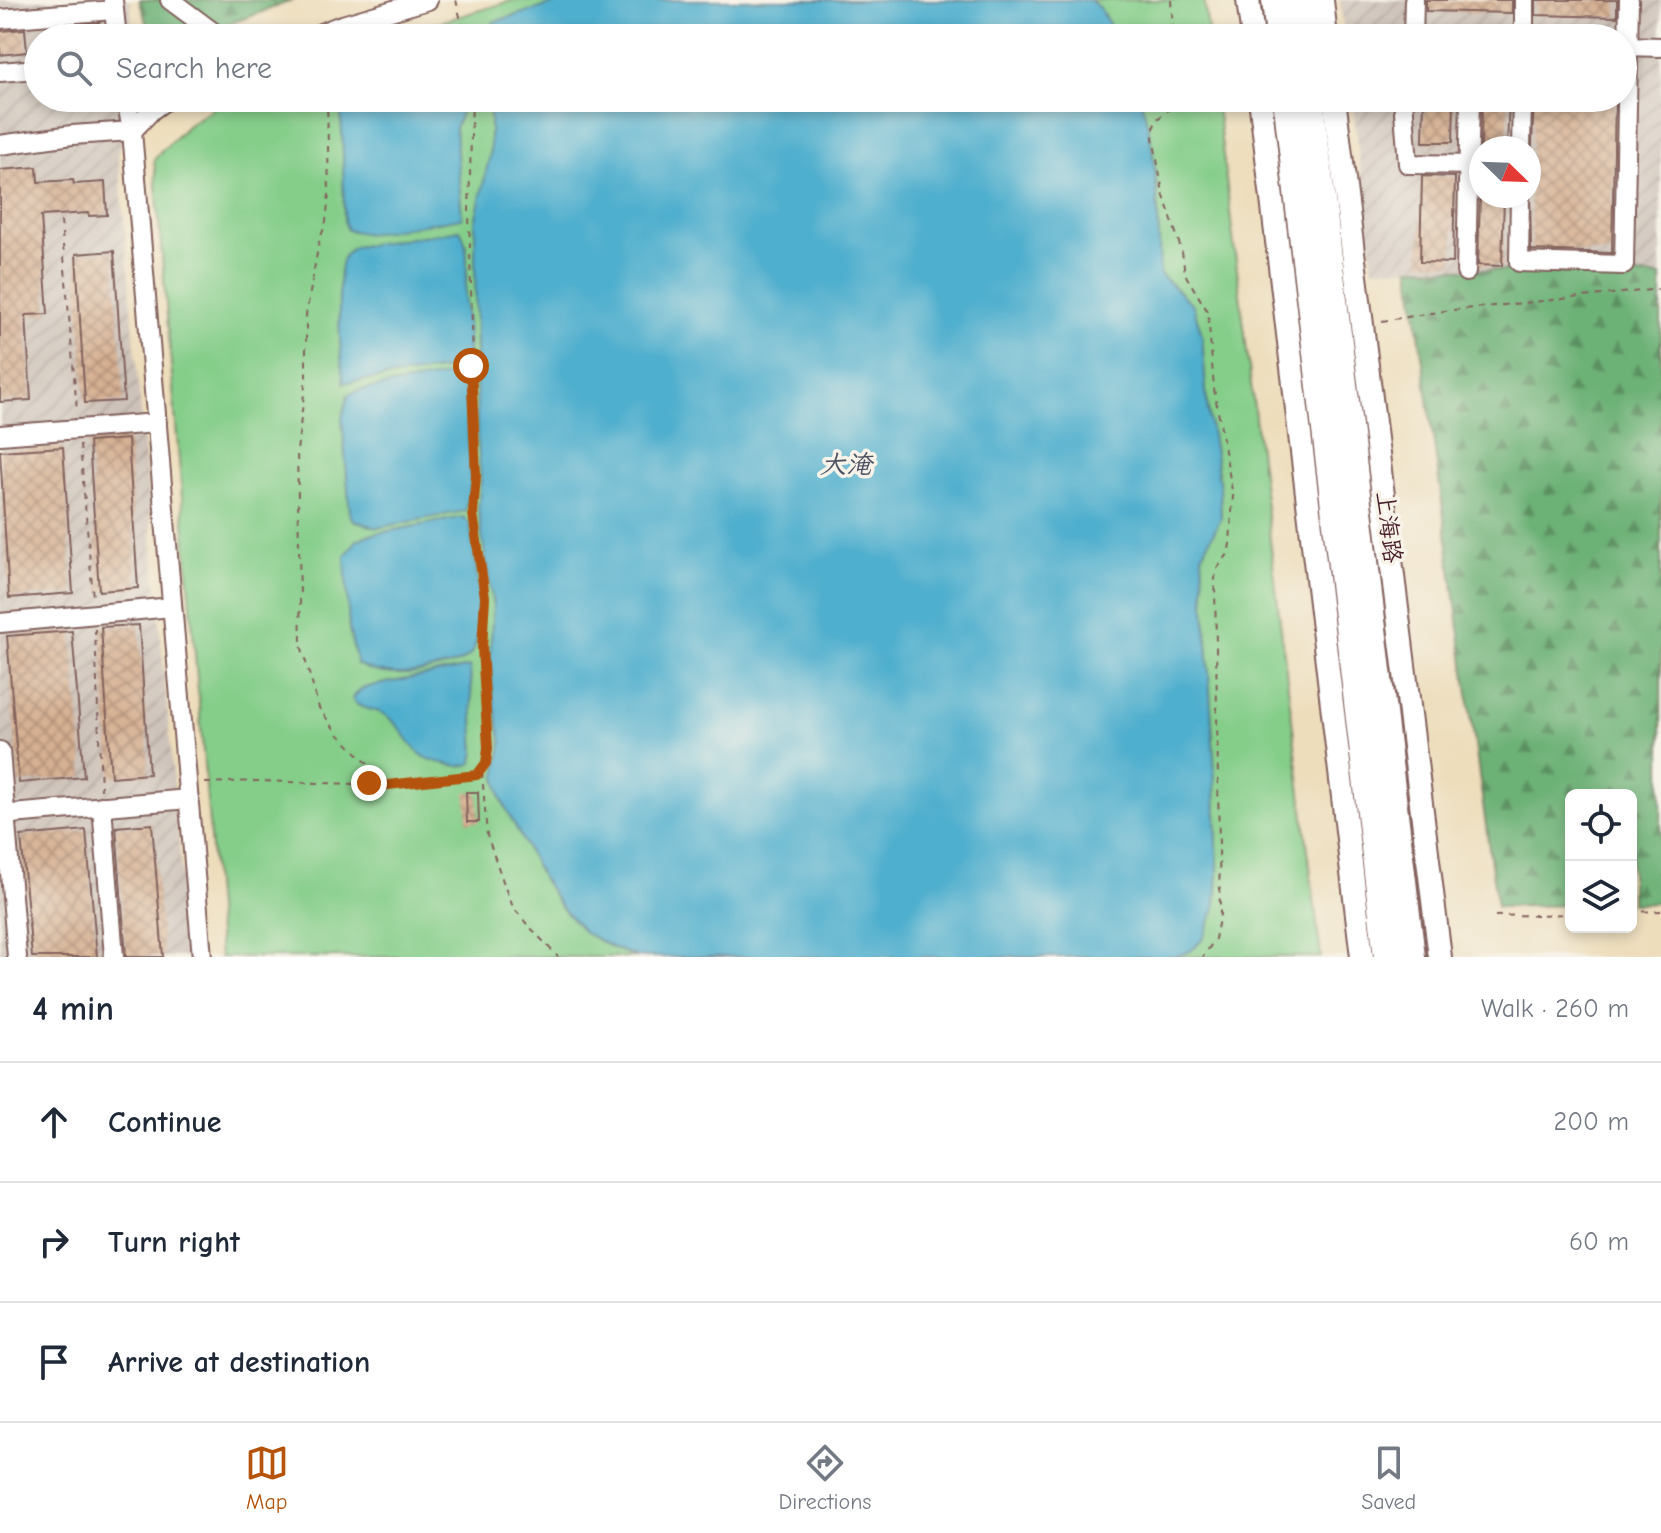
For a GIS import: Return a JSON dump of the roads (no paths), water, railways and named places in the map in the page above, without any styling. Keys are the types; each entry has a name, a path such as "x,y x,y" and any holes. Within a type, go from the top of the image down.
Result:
{"highway":[{"path":"1275,0 1278,24"},
{"path":"1299,0 1302,24"},
{"name":"上海路","path":"1290,112 1308,176 1412,957"},
{"name":"上海路","path":"1310,112 1308,176 1387,957"}],"main road":[{"path":"1248,0 1251,24"},
{"path":"1322,0 1325,24"},
{"path":"1262,112 1362,957"},
{"name":"上海路","path":"1336,112 1440,957"}],"street":[{"path":"170,0 202,24"},
{"path":"346,24 428,0"},
{"path":"1413,24 1414,0"},
{"path":"1524,0 1524,24"},
{"path":"1627,24 1629,0"},
{"path":"0,19 39,7 113,5"},
{"path":"1637,46 1661,47"},
{"path":"0,72 24,70"},
{"path":"129,112 202,957"},
{"path":"0,145 132,131 150,112"},
{"path":"1404,112 1408,164 1469,165"},
{"path":"1471,112 1473,136"},
{"path":"1521,136 1522,112"},
{"path":"1520,208 1519,262 1624,265 1625,112"},
{"path":"1466,272 1471,208"},
{"path":"0,435 157,423"},
{"path":"0,623 172,607"},
{"path":"0,751 17,957"},
{"path":"3,815 102,806 188,791"},
{"path":"102,806 114,957"}],"water":[{"path":"567,0 1090,0 1100,8 1109,24 492,24"},
{"path":"341,112 461,112 455,128 462,218 368,234 347,230 344,221"},
{"name":"大淹","path":"490,112 1144,112 1154,163 1160,274 1193,305 1202,335 1207,403 1220,486 1221,518 1202,556 1214,757 1218,872 1216,906 1204,938 1191,951 1173,957 638,957 585,933 561,907 539,873 501,798 496,777 502,744 493,696 490,656 493,606 478,510 481,479 477,435 475,269 475,222 490,154"},
{"path":"460,230 467,255 465,299 468,352 462,367 344,383 339,303 340,271 345,255 354,247"},
{"path":"461,376 468,391 471,483 465,511 377,528 353,520 342,418 348,395 360,390"},
{"path":"463,517 470,523 480,612 479,630 469,656 461,662 411,674 383,673 357,664 349,629 345,556 357,540 368,535"},
{"path":"470,667 475,753 472,763 466,766 434,761 424,756 394,722 352,699 361,689"}]}
